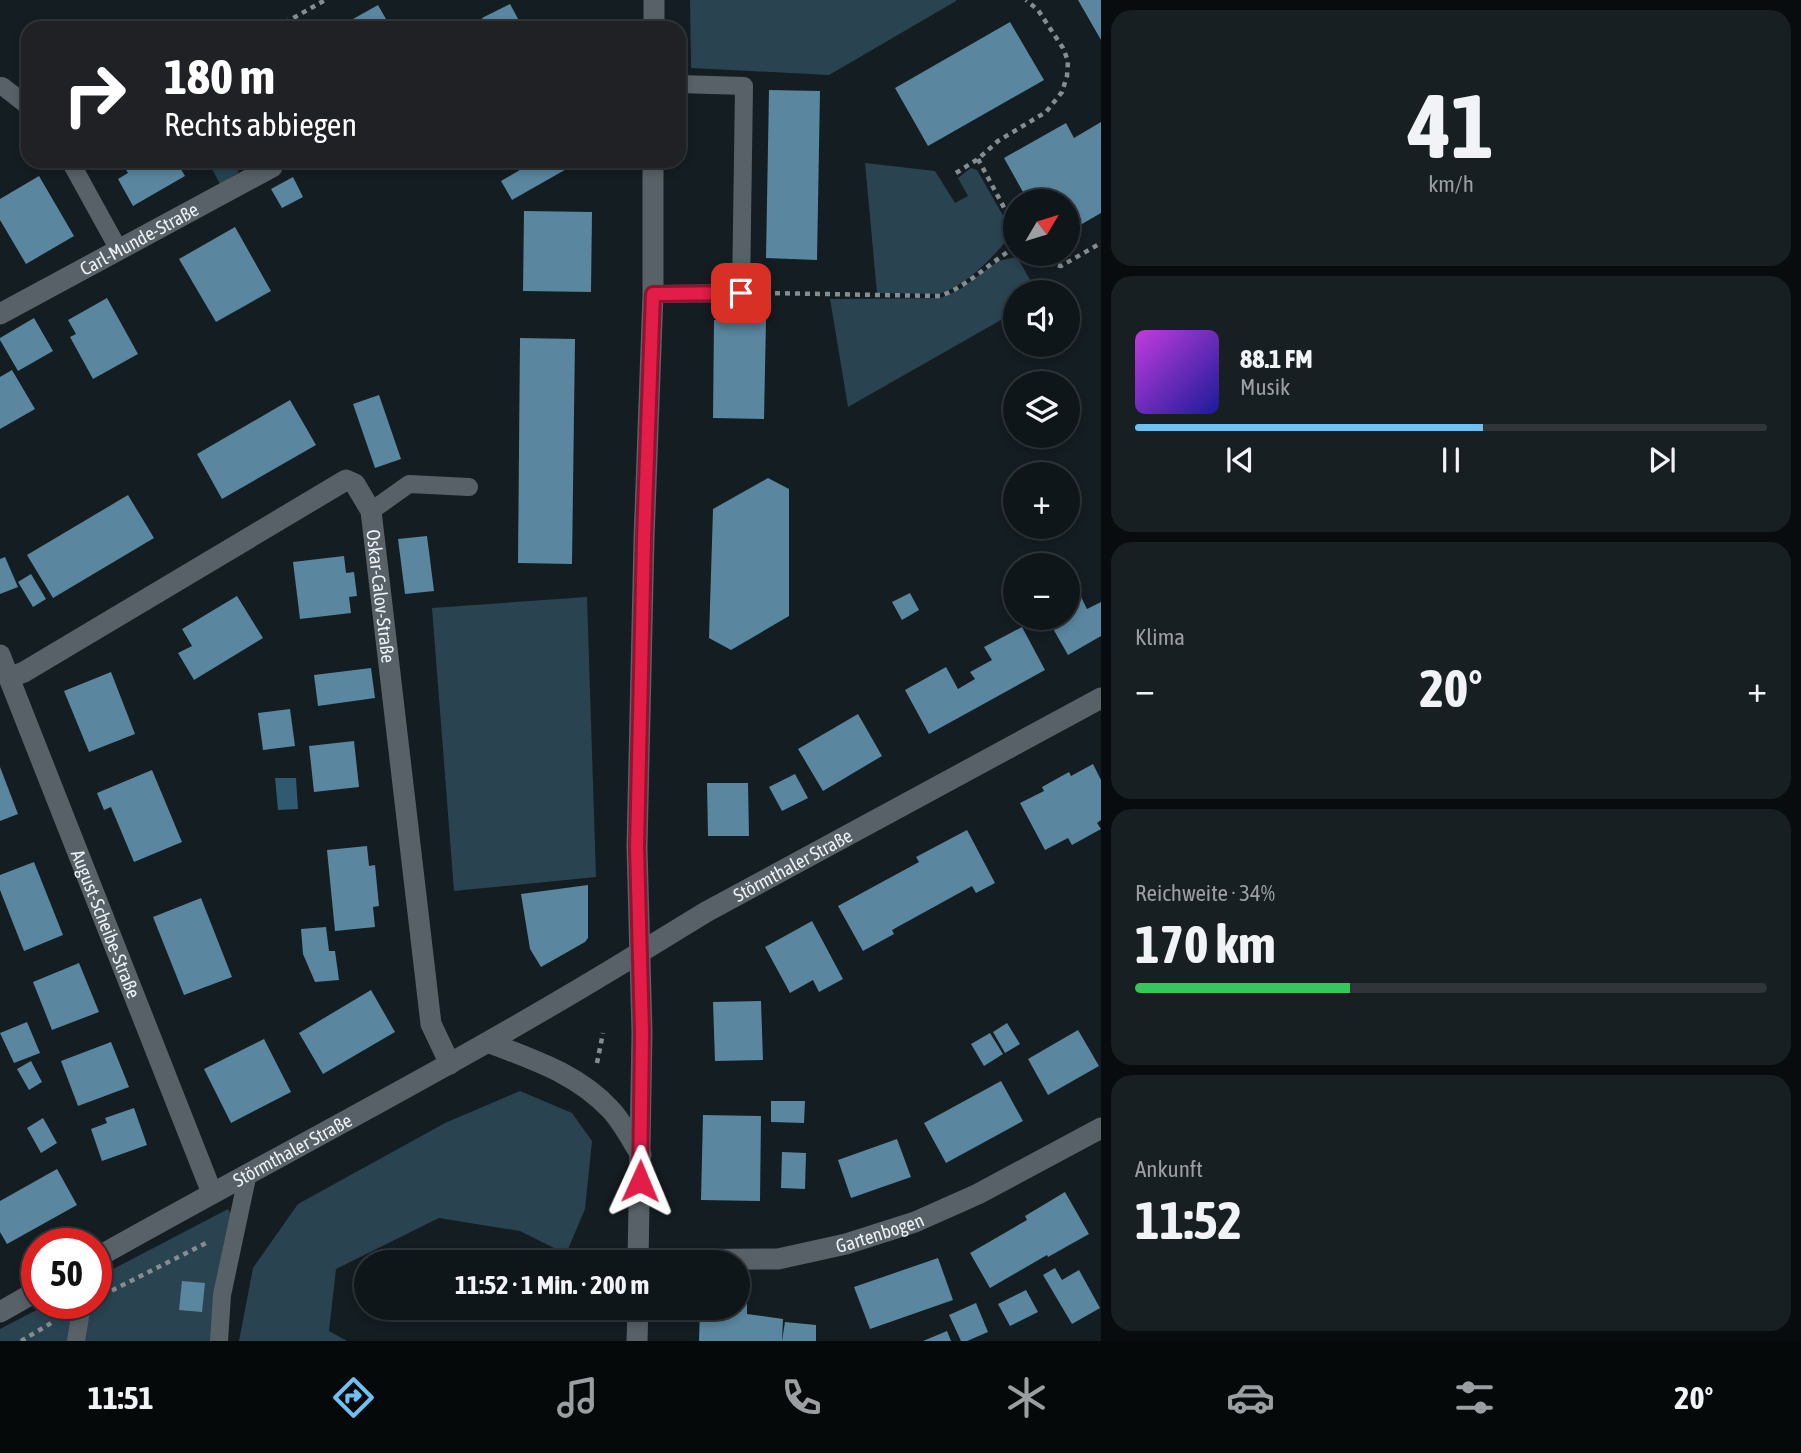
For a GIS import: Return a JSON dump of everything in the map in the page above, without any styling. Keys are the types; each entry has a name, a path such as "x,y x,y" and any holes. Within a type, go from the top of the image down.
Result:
{"street":[{"path":"654,0 654,21"},
{"name":"Carl-Munde-Straße","path":"0,314 270,168"},
{"path":"638,1250 642,1033 637,847 653,294 653,168"},
{"name":"Oskar-Calov-Straße","path":"9,678 24,672 346,480 355,484 371,511 430,1024 450,1064"},
{"name":"August-Scheibe-Straße","path":"0,655 212,1193"},
{"name":"Störmthaler Straße","path":"112,1249 489,1043 706,912 1101,698"},
{"path":"489,1043 559,1070 585,1086 612,1111 641,1155"},
{"name":"Gartenbogen","path":"750,1259 778,1259 846,1244 915,1222 978,1194 1101,1128"},
{"path":"0,1312 21,1300"},
{"path":"637,1341 638,1320"}],"lane":[{"path":"653,294 741,293 744,86 686,83"},
{"path":"2,86 21,101"},
{"path":"74,168 119,250"},
{"path":"371,511 410,484 469,487"},
{"path":"219,1341 222,1295 248,1173"},
{"path":"76,1341 80,1319"}],"path":[{"path":"288,21 325,0"},
{"path":"956,173 978,159 998,141 1046,113 1062,92 1068,61 1063,48 1038,10 1026,0"},
{"path":"978,159 1003,206"},
{"path":"1080,255 1101,243"},
{"path":"741,293 940,296 957,289 1003,254"},
{"path":"595,1073 603,1033"},
{"path":"112,1290 214,1239"}],"shaded area":[{"path":"690,0 956,1 829,75 691,68"},
{"path":"865,163 935,171 955,203 968,196 958,178 971,168 977,170 1003,216 1003,245 980,269 950,290 939,294 877,293"},
{"path":"212,168 239,168 238,173 220,184"},
{"path":"1003,260 1003,266 1022,266 1030,280 1003,280 1003,319 848,407 830,299 940,298 959,290"},
{"path":"587,597 596,877 454,891 432,608"},
{"path":"275,778 296,778 298,809 278,810"},
{"path":"520,1091 572,1113 592,1141 585,1209 568,1250 558,1250 520,1231 439,1218 374,1250 354,1250 354,1260 336,1269 329,1331 347,1341 239,1341 253,1268 298,1204 445,1123"},
{"path":"228,1209 238,1227 219,1341 0,1341 0,1329 21,1318 112,1319 112,1270"}],"building":[{"path":"1078,0 1101,0 1101,40"},
{"path":"510,4 519,21 484,21 482,18"},
{"path":"378,5 387,21 349,21"},
{"path":"1010,22 1044,80 928,146 895,88"},
{"path":"769,90 820,91 817,260 766,258"},
{"path":"1101,122 1101,213 1080,225 1080,189 1021,189 1004,158 1066,123 1074,138"},
{"path":"125,168 180,168 185,176 133,206 118,179 128,173"},
{"path":"523,168 568,168 512,200 501,181"},
{"path":"39,176 74,236 26,264 0,220 0,199"},
{"path":"293,177 303,197 282,208 271,189"},
{"path":"524,211 592,212 591,292 523,291"},
{"path":"235,227 271,291 216,322 179,259"},
{"path":"107,298 138,354 93,379 70,337 76,334 68,320"},
{"path":"34,318 53,351 18,371 0,338"},
{"path":"714,320 766,320 764,419 713,418"},
{"path":"520,338 575,339 572,564 518,563"},
{"path":"12,370 35,409 0,429 0,377"},
{"path":"379,395 401,459 375,468 353,404"},
{"path":"290,400 316,445 222,499 197,454"},
{"path":"768,478 789,489 789,616 731,650 709,638 713,509"},
{"path":"128,495 154,538 53,598 27,555"},
{"path":"427,536 434,591 405,594 398,539"},
{"path":"344,556 346,573 354,572 357,596 349,597 351,613 300,619 293,562"},
{"path":"5,557 18,587 0,594 0,559"},
{"path":"31,574 46,599 33,607 18,582"},
{"path":"910,593 919,610 902,620 892,602"},
{"path":"1080,595 1087,609 1101,602 1101,636 1068,655 1054,630 1080,630"},
{"path":"237,596 263,638 194,680 178,653 192,646 182,629"},
{"path":"1016,630 1024,630 1045,670 929,734 905,690 946,667 958,689 975,679 970,672 992,660 984,647"},
{"path":"371,668 375,698 318,706 314,675"},
{"path":"111,672 135,734 89,752 64,691"},
{"path":"290,709 295,746 263,750 258,713"},
{"path":"858,714 882,756 823,791 798,749"},
{"path":"354,741 359,787 314,792 309,746"},
{"path":"1093,764 1101,780 1101,820 1097,823 1101,829 1072,845 1068,838 1045,850 1020,803 1044,791 1042,787 1069,772 1071,776"},
{"path":"0,767 18,814 0,821"},
{"path":"152,770 182,842 134,862 111,807 104,810 97,793"},
{"path":"795,774 808,798 782,811 769,787"},
{"path":"707,783 748,783 749,836 708,836"},
{"path":"967,830 995,883 976,893 972,886 892,930 894,934 863,951 838,906 919,862 916,857"},
{"path":"367,846 369,866 375,865 379,906 373,907 375,927 335,931 327,850"},
{"path":"34,862 63,935 24,951 0,890 0,875"},
{"path":"588,885 588,938 541,967 530,949 521,894"},
{"path":"201,898 232,977 184,995 153,917"},
{"path":"812,921 843,979 819,992 813,980 790,993 765,947"},
{"path":"326,927 329,951 335,951 339,980 315,982 303,954 301,929"},
{"path":"79,963 99,1012 52,1030 33,982"},
{"path":"371,990 395,1032 323,1074 299,1033"},
{"path":"761,1001 763,1060 715,1061 713,1002"},
{"path":"27,1022 40,1053 14,1063 0,1033"},
{"path":"1007,1023 1020,1044 1005,1053 993,1032"},
{"path":"1078,1030 1099,1066 1048,1095 1028,1059"},
{"path":"990,1033 1003,1054 984,1066 971,1044"},
{"path":"264,1039 291,1092 231,1123 204,1069"},
{"path":"111,1042 129,1087 78,1106 61,1061"},
{"path":"31,1061 42,1082 29,1090 17,1069"},
{"path":"1001,1081 1023,1121 946,1163 924,1123"},
{"path":"771,1101 805,1101 804,1123 771,1122"},
{"path":"134,1108 147,1145 102,1161 91,1129 107,1123 105,1118"},
{"path":"703,1115 761,1116 760,1201 701,1200"},
{"path":"43,1118 57,1143 41,1153 27,1128"},
{"path":"897,1139 911,1177 851,1198 838,1160"},
{"path":"782,1152 806,1153 805,1189 781,1188"},
{"path":"57,1169 77,1205 36,1228 21,1228 21,1236 7,1244 0,1232 0,1201"},
{"path":"1065,1192 1089,1234 990,1288 970,1253 1027,1220 1025,1216"},
{"path":"938,1258 953,1300 870,1329 854,1287"},
{"path":"1055,1268 1062,1280 1079,1270 1100,1308 1072,1324 1043,1275"},
{"path":"182,1281 205,1283 202,1312 179,1310"},
{"path":"1026,1290 1038,1312 1010,1326 998,1304"},
{"path":"976,1303 988,1332 961,1341 949,1315"},
{"path":"750,1314 783,1319 782,1341 699,1341 700,1320 750,1320"},
{"path":"785,1322 816,1325 816,1341 782,1341"},
{"path":"947,1331 951,1341 923,1341"}],"route":[{"path":"640,1181 642,1033 637,847 653,294 741,293"}]}
